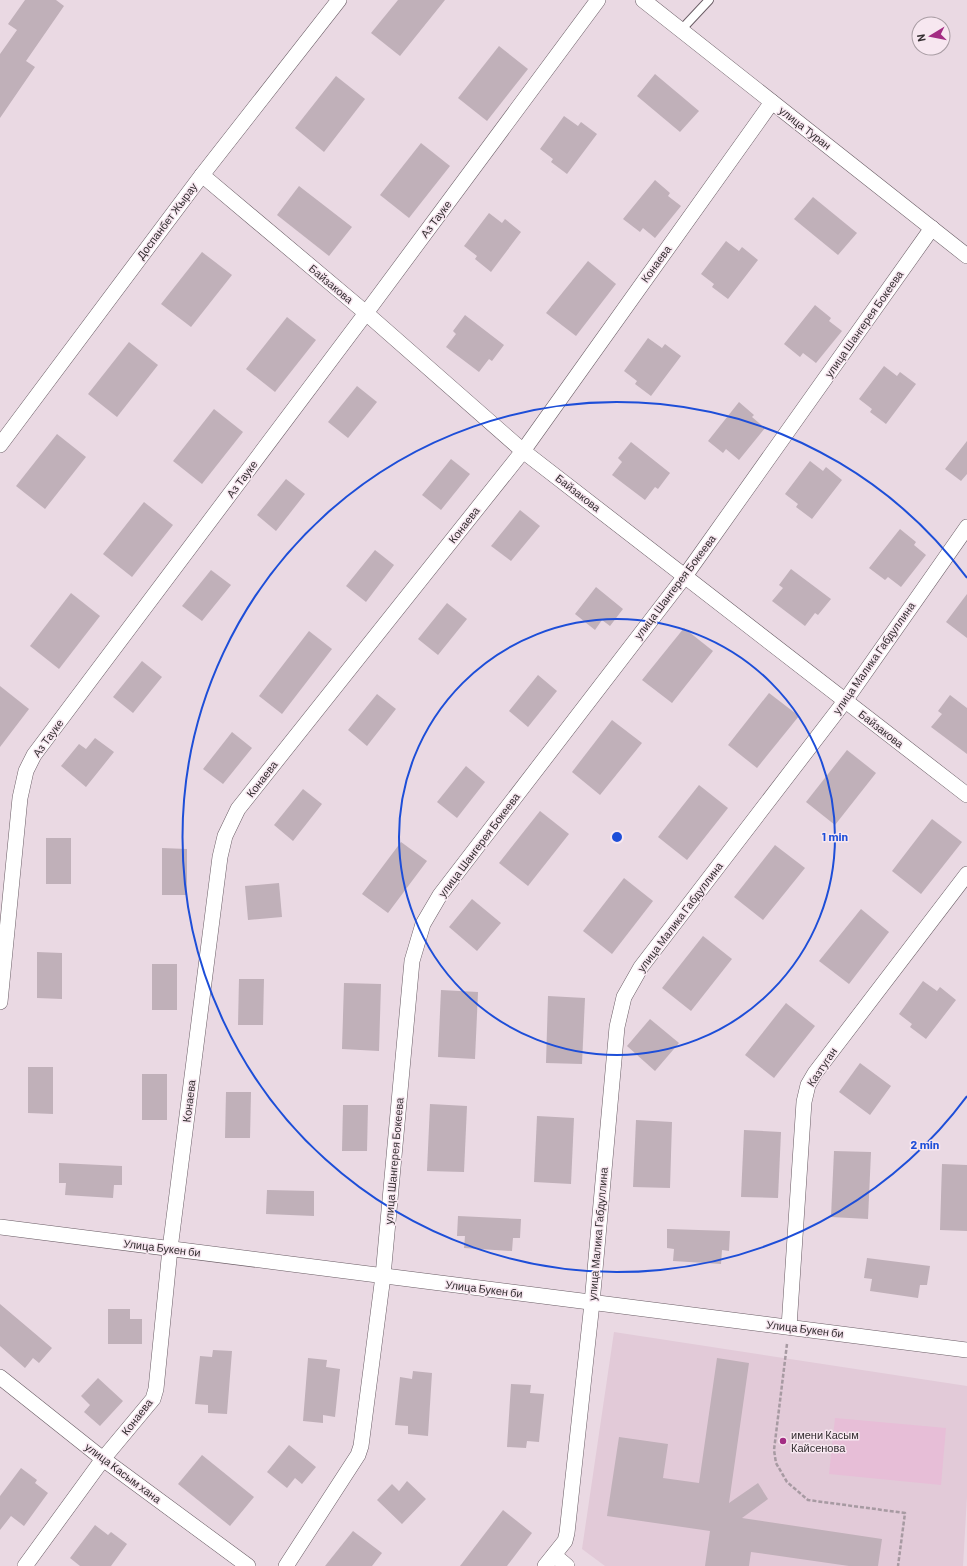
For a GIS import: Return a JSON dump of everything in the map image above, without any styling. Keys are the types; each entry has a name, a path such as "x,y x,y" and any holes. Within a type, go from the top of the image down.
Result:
{"street":[{"name":"Доспанбет Жырау","path":"0,445 202,175 339,0"},
{"name":"Аз Тауке","path":"0,1002 20,798 26,771 34,755 366,314 598,0"},
{"name":"улица Туран","path":"643,0 967,256"},
{"name":"Конаева","path":"24,1566 103,1459 152,1399 156,1389 170,1249 219,865 225,836 238,809 523,451 772,102"},
{"name":"Байзакова","path":"202,175 366,314 523,451 967,795"},
{"name":"улица Шангерея Бокеева","path":"286,1566 358,1455 362,1446 383,1276 412,961 423,924 440,895 685,576 932,228"},
{"name":"улица Малика Габдуллина","path":"550,1561 564,1541 567,1533 592,1303 617,1027 624,997 640,967 845,701 967,527"},
{"name":"Казтуган","path":"789,1327 804,1102 808,1085 815,1073 967,874"},
{"name":"Улица Букен би","path":"0,1227 967,1350"},
{"name":"улица Касым хана","path":"0,1377 103,1459 248,1566"},
{"path":"550,1561 567,1566"}],"lane":[{"path":"681,30 709,0"}],"path":[{"path":"789,1327 774,1450 776,1463 787,1482 808,1500 905,1513 898,1566"}],"shaded area":[{"name":"имени Касым Кайсенова","path":"614,1332 967,1386 967,1497 963,1566 605,1566 582,1549"},
{"path":"835,1418 946,1428 941,1485 829,1474"}],"building":[{"path":"25,0 56,0 64,6 26,61 35,67 0,118 0,54 17,30 8,24"},
{"path":"398,0 445,0 400,56 371,33"},
{"path":"499,46 528,69 487,121 458,98"},
{"path":"655,74 699,111 680,132 637,96"},
{"path":"336,76 365,99 324,152 295,128"},
{"path":"564,116 578,126 581,122 597,134 567,174 551,162 553,159 540,149"},
{"path":"421,143 450,166 409,218 380,195"},
{"path":"655,180 670,193 668,196 681,206 655,238 643,228 640,232 623,219"},
{"path":"299,186 352,227 329,256 277,215"},
{"path":"813,197 857,233 838,255 794,219"},
{"path":"489,213 502,223 505,219 521,232 491,272 475,259 477,256 464,246"},
{"path":"726,241 739,251 742,247 758,260 728,299 712,287 714,284 701,274"},
{"path":"202,252 232,275 191,327 161,304"},
{"path":"588,261 616,284 576,336 546,313"},
{"path":"815,305 831,318 829,321 842,331 816,363 803,353 800,357 784,344"},
{"path":"465,315 504,345 492,361 489,359 479,372 446,347 456,334 453,331"},
{"path":"287,317 316,340 275,392 246,369"},
{"path":"648,338 662,348 665,344 681,356 651,396 635,384 637,381 624,371"},
{"path":"129,342 158,365 117,417 88,394"},
{"path":"884,366 897,376 900,372 916,384 886,424 870,412 872,409 859,399"},
{"path":"357,386 377,402 348,438 328,422"},
{"path":"739,402 754,415 752,417 765,428 739,460 726,449 723,453 708,441"},
{"path":"214,409 243,432 202,484 173,461"},
{"path":"57,434 86,457 45,509 16,486"},
{"path":"967,441 967,474 961,481 945,469"},
{"path":"631,442 670,473 658,489 655,487 645,500 612,475 622,462 618,458"},
{"path":"451,459 470,474 441,510 422,495"},
{"path":"810,461 823,471 826,467 842,480 812,519 796,507 798,504 785,494"},
{"path":"286,479 305,494 276,531 257,515"},
{"path":"144,502 173,525 132,577 103,554"},
{"path":"520,510 540,526 511,561 491,546"},
{"path":"900,529 916,542 914,545 926,555 901,587 888,577 885,580 869,568"},
{"path":"375,550 394,565 366,602 346,586"},
{"path":"791,569 831,599 818,615 815,613 805,626 772,601 783,588 779,585"},
{"path":"211,570 231,585 202,621 182,606"},
{"path":"596,587 623,609 610,626 602,620 595,630 575,614"},
{"path":"71,593 100,616 59,669 30,646"},
{"path":"967,594 967,638 946,622"},
{"path":"447,603 467,619 438,655 418,639"},
{"path":"684,628 713,651 672,703 642,680"},
{"path":"309,631 332,649 282,714 259,696"},
{"path":"142,661 162,677 133,713 113,697"},
{"path":"538,675 557,691 528,727 509,711"},
{"path":"0,686 29,709 0,747"},
{"path":"769,693 799,716 757,768 728,745"},
{"path":"377,694 396,709 367,746 348,730"},
{"path":"950,695 967,708 967,754 931,727 942,714 938,711"},
{"path":"612,720 642,743 600,795 572,772"},
{"path":"232,732 252,748 223,784 203,769"},
{"path":"95,738 114,752 86,787 61,766 79,744 86,749"},
{"path":"847,750 876,773 835,825 806,802"},
{"path":"466,766 485,782 457,818 437,802"},
{"path":"699,785 728,808 687,860 658,837"},
{"path":"303,789 322,804 293,841 274,825"},
{"path":"540,811 569,834 528,886 499,863"},
{"path":"932,819 962,842 921,894 892,871"},
{"path":"46,838 71,838 71,884 46,884"},
{"path":"401,842 427,861 388,913 362,894"},
{"path":"775,845 805,868 763,920 734,897"},
{"path":"162,848 187,849 187,895 162,895"},
{"path":"624,878 653,901 612,954 583,931"},
{"path":"279,883 282,917 248,920 245,886"},
{"path":"472,899 501,923 477,951 449,927"},
{"path":"861,909 889,932 849,984 819,961"},
{"path":"703,936 732,959 691,1011 662,988"},
{"path":"37,952 62,953 62,999 37,998"},
{"path":"152,964 177,964 177,1010 152,1010"},
{"path":"239,979 264,979 263,1025 238,1025"},
{"path":"923,981 937,991 940,987 956,1000 926,1039 910,1027 912,1024 899,1014"},
{"path":"344,983 381,984 379,1051 342,1049"},
{"path":"441,990 478,992 475,1059 438,1057"},
{"path":"548,996 585,998 582,1064 546,1063"},
{"path":"786,1003 815,1026 774,1078 745,1055"},
{"path":"650,1019 679,1043 655,1071 627,1046"},
{"path":"860,1063 891,1086 870,1115 839,1092"},
{"path":"28,1067 53,1067 53,1114 28,1113"},
{"path":"142,1074 167,1074 167,1120 142,1120"},
{"path":"226,1092 251,1092 250,1138 225,1138"},
{"path":"430,1104 467,1106 464,1172 427,1171"},
{"path":"343,1105 368,1105 367,1151 342,1151"},
{"path":"537,1116 574,1118 571,1184 534,1182"},
{"path":"636,1120 672,1122 670,1188 633,1187"},
{"path":"744,1130 781,1132 778,1198 741,1197"},
{"path":"834,1151 871,1152 868,1219 831,1217"},
{"path":"59,1163 122,1166 122,1185 114,1185 113,1198 65,1195 66,1183 59,1183"},
{"path":"942,1164 967,1165 967,1231 940,1230"},
{"path":"267,1190 314,1191 314,1216 266,1214"},
{"path":"458,1216 521,1219 520,1238 513,1238 512,1251 464,1248 465,1236 457,1236"},
{"path":"667,1229 730,1231 729,1251 722,1250 721,1264 673,1261 674,1249 667,1248"},
{"path":"867,1258 930,1266 927,1285 920,1285 918,1298 870,1291 872,1279 864,1278"},
{"path":"0,1304 52,1348 39,1363 33,1358 25,1368 0,1346"},
{"path":"108,1309 130,1309 130,1319 142,1319 142,1344 108,1344"},
{"path":"213,1350 232,1351 227,1414 208,1413 208,1405 195,1404 200,1356 212,1357"},
{"path":"308,1358 327,1360 326,1367 340,1369 335,1417 323,1415 323,1423 303,1421"},
{"path":"717,1358 749,1363 729,1503 758,1483 768,1499 742,1518 882,1539 878,1566 849,1566 751,1552 749,1566 705,1566 710,1531 607,1516 619,1437 668,1444 663,1478 699,1483"},
{"path":"413,1371 432,1373 428,1436 408,1434 408,1426 395,1425 400,1377 412,1379"},
{"path":"98,1378 123,1401 100,1426 84,1412 90,1405 81,1396"},
{"path":"511,1384 531,1385 530,1393 544,1394 539,1442 527,1441 526,1448 507,1447"},
{"path":"289,1445 316,1467 302,1484 295,1478 287,1488 267,1472"},
{"path":"202,1455 254,1497 230,1526 178,1484"},
{"path":"21,1468 37,1480 35,1483 48,1493 24,1526 11,1516 0,1530 0,1496"},
{"path":"407,1481 426,1499 402,1524 377,1500 392,1484 399,1491"},
{"path":"503,1510 532,1533 507,1566 460,1566"},
{"path":"95,1525 108,1535 111,1532 127,1544 111,1566 80,1566 70,1558"},
{"path":"353,1531 382,1553 372,1566 325,1566"}],"place":[{"name":"имени Касым Кайсенова","path":"783,1441"}]}
